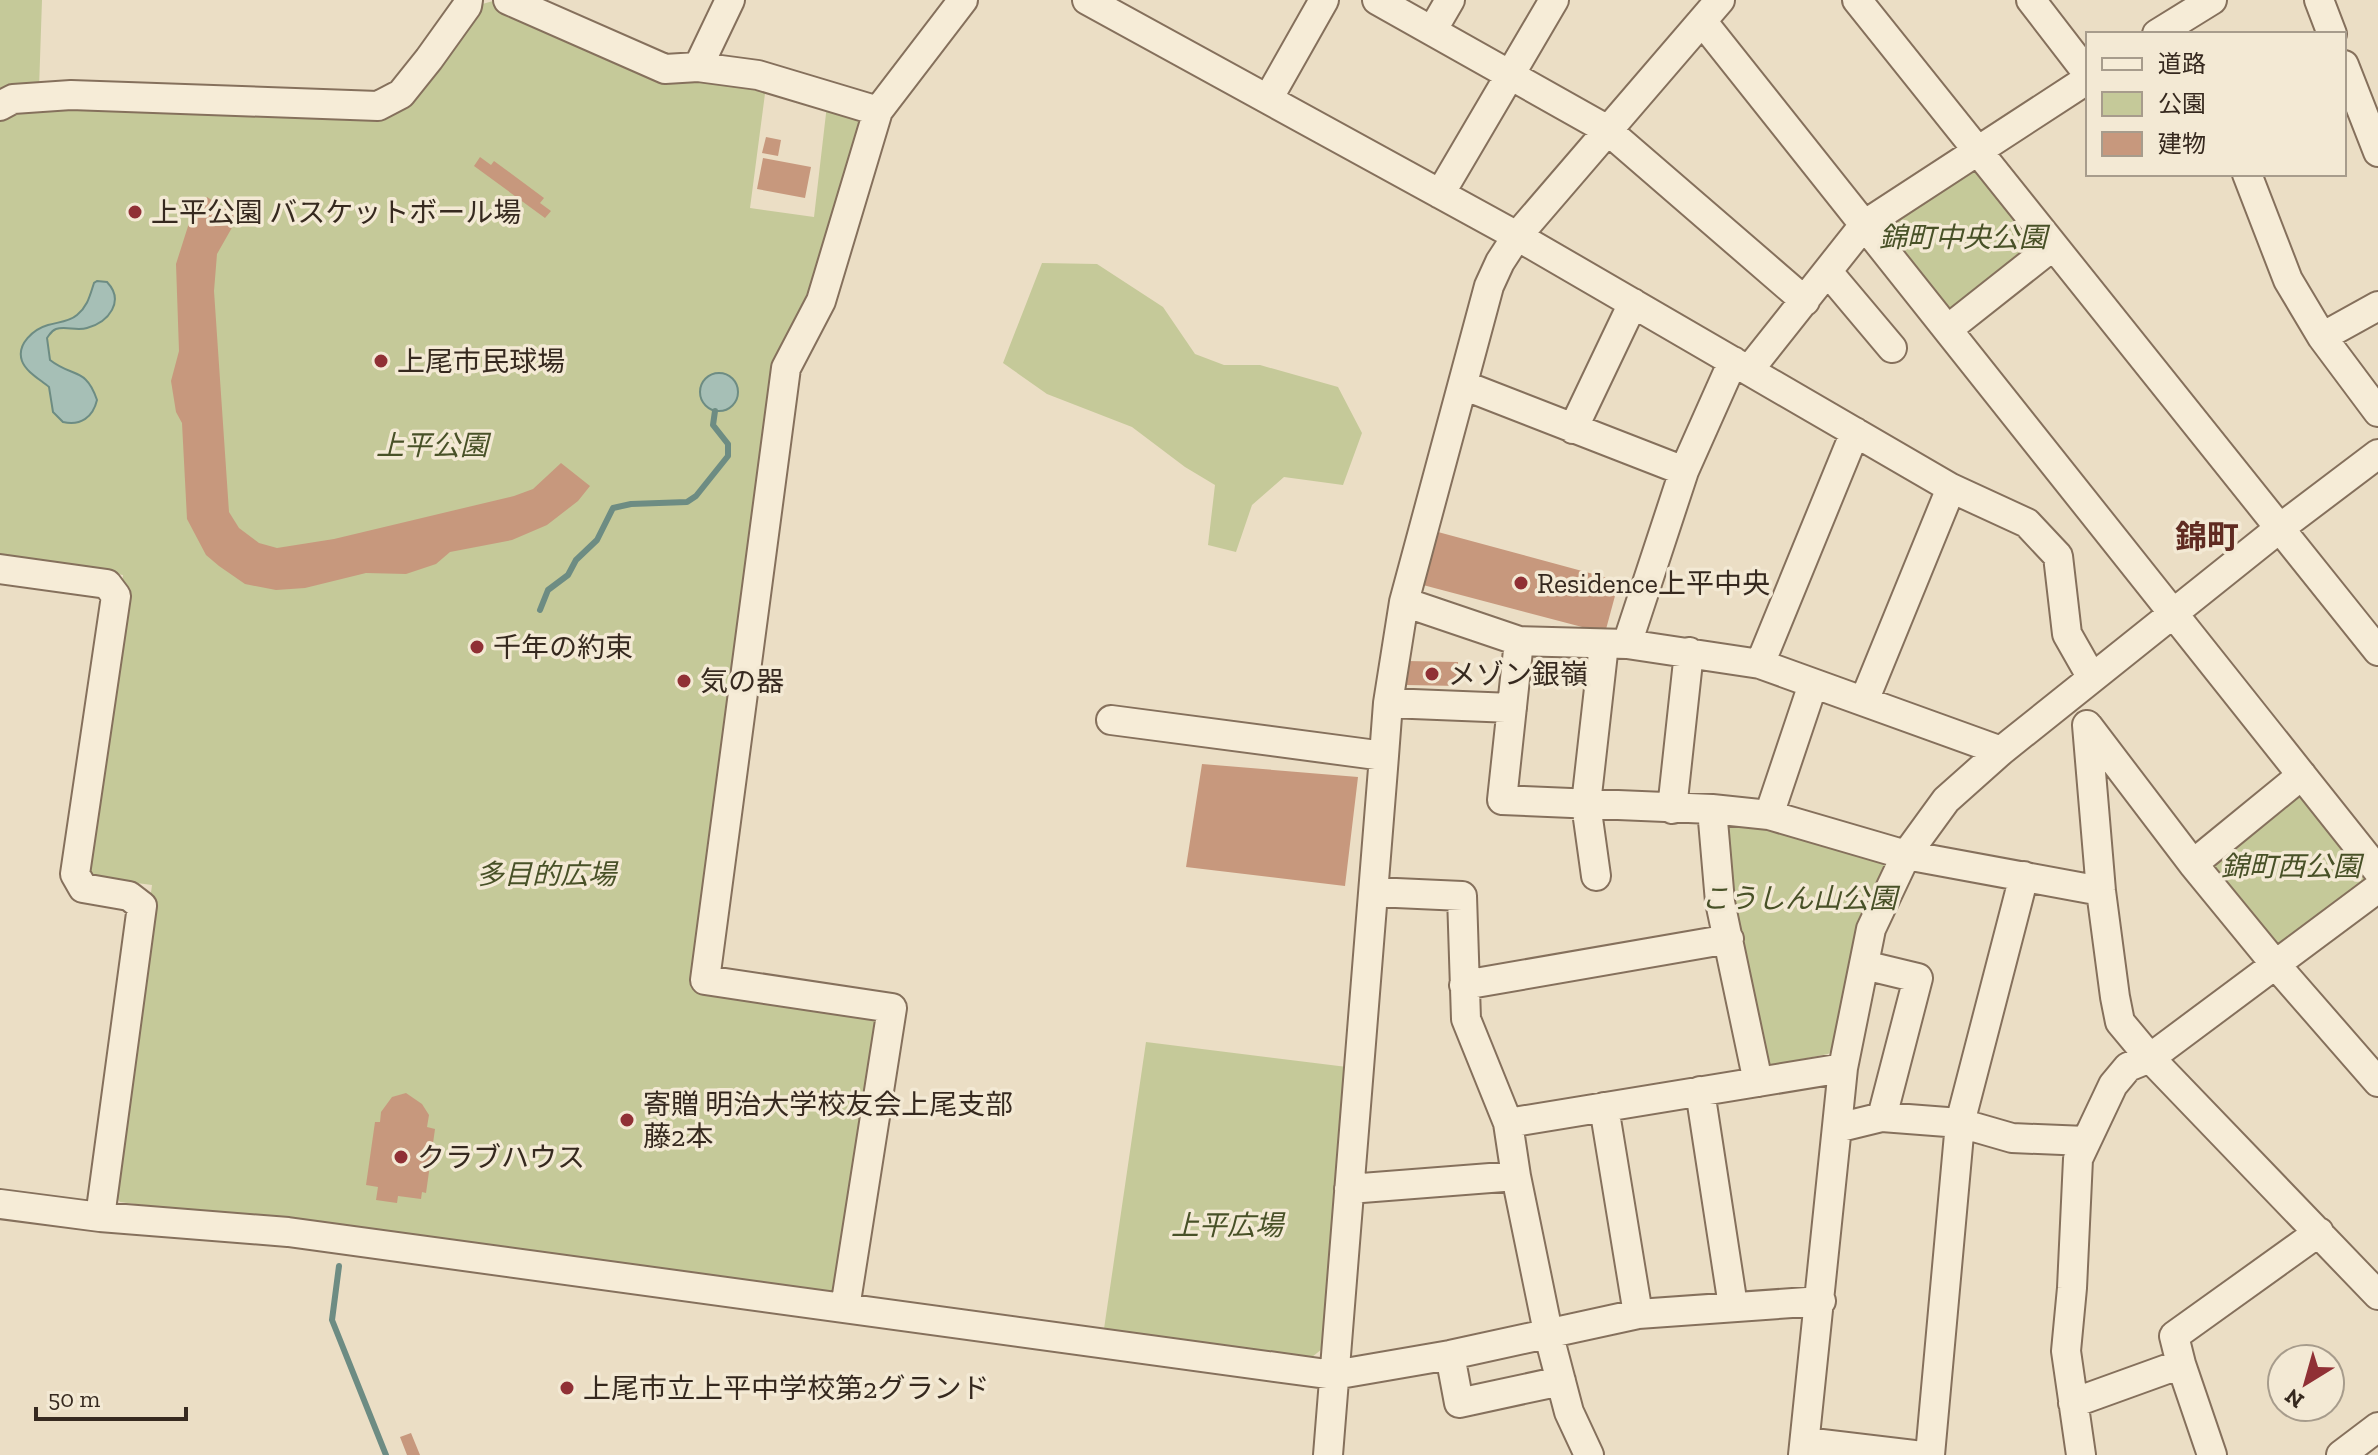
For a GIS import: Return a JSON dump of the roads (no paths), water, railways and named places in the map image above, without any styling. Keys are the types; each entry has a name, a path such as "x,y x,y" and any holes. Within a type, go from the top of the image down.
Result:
{"street":[{"path":"0,106 13,99 71,95 378,106 401,94 437,49 468,0"},
{"path":"508,0 665,69 698,67 758,75 878,111"},
{"path":"698,67 730,0"},
{"path":"845,1308 892,1008 705,980 786,368 821,301 878,111 963,0"},
{"path":"1087,0 1128,10 1268,99 1517,236 1951,488 2027,523 2058,556 2067,634 2092,678"},
{"path":"1268,99 1324,0"},
{"path":"1377,0 1606,129 1805,301"},
{"path":"1432,31 1450,0"},
{"path":"1440,194 1554,0"},
{"path":"1857,0 2378,651"},
{"path":"2031,0 2086,73"},
{"path":"2319,0 2331,32"},
{"path":"1328,1455 1388,703 1404,602 1489,286 1517,236 1710,7 1864,225 2378,871"},
{"path":"2160,32 2195,12"},
{"path":"2346,70 2378,152"},
{"path":"1596,876 1586,804 1615,644 1684,471 1741,366 1805,301 1864,225 2086,77"},
{"path":"2248,176 2288,280 2322,337 2378,412"},
{"path":"1948,329 2053,246"},
{"path":"1828,272 1892,348"},
{"path":"1573,429 1633,303"},
{"path":"2322,337 2378,306"},
{"path":"1463,385 1684,471"},
{"path":"1760,664 1855,432"},
{"path":"1914,1455 1804,1448 1843,1068 1871,929 1906,855 1946,800 2001,751 2174,612 2378,454"},
{"path":"1864,701 1951,488"},
{"path":"0,569 107,584 116,596 75,874 83,888 129,896 142,906 100,1217"},
{"path":"1404,602 1519,641 1615,644 1760,664 2001,751"},
{"path":"1519,641 1502,800 1712,809 1769,815 1906,855 2101,891"},
{"path":"1672,809 1689,652"},
{"path":"1769,815 1813,684"},
{"path":"2067,698 2193,864 2378,1082"},
{"path":"1388,703 1512,708"},
{"path":"1111,720 1384,756"},
{"path":"2087,725 2101,891 2120,1022 2150,1058 2319,1232 2375,1284"},
{"path":"2193,864 2302,775"},
{"path":"1712,809 1720,902 1758,1082"},
{"path":"1930,1455 1960,1123 2024,876"},
{"path":"2081,1455 2066,1351 2078,1159 2113,1085 2128,1067 2150,1058 2378,888"},
{"path":"1374,892 1462,896 1466,1019 1508,1123 1548,1332 1569,1412 1589,1455"},
{"path":"1464,985 1729,939"},
{"path":"1864,965 1918,978 1882,1117"},
{"path":"1508,1123 1843,1068"},
{"path":"1700,1091 1733,1306"},
{"path":"1604,1107 1638,1314"},
{"path":"1837,1128 1882,1117 1960,1123 2012,1138 2086,1141"},
{"path":"1349,1189 1516,1176"},
{"path":"0,1204 100,1217 288,1232 1334,1375 1450,1355 1638,1314 1821,1301"},
{"path":"2212,1455 2174,1336 2319,1232"},
{"path":"1450,1355 1459,1403 1561,1381"},
{"path":"2073,1403 2181,1364"},
{"path":"2341,1455 2378,1427"}],"water":[{"path":"97,281 107,282 115,296 108,316 87,328 56,329 47,338 50,360 88,382 97,400 93,411 85,419 75,423 63,422 53,412 49,387 24,365 22,349 37,330 81,312"},
{"path":"719,373 733,378 738,392 733,406 719,411 705,406 700,392 705,378"}],"waterway":[{"path":"540,610 548,590 568,575 576,560 597,540 613,508 631,504 687,502 696,496 728,456 728,444 713,425 715,411"},
{"path":"339,1266 332,1320 386,1455"}],"place":[{"name":"上平公園 バスケットボール場","path":"135,212"},
{"name":"上尾市民球場","path":"381,361"},
{"name":"Residence上平中央","path":"1521,583"},
{"name":"千年の約束","path":"477,647"},
{"name":"メゾン銀嶺","path":"1432,674"},
{"name":"気の器","path":"684,681"},
{"name":"寄贈 明治大学校友会上尾支部 藤2本","path":"627,1120"},
{"name":"クラブハウス","path":"401,1157"},
{"name":"上尾市立上平中学校第2グランド","path":"567,1388"}],"district":[{"name":"錦町","path":"2207,537"}],"park label":[{"name":"錦町中央公園","path":"1963,237"},
{"name":"上平公園","path":"432,445"},
{"name":"錦町西公園","path":"2291,866"},
{"name":"多目的広場","path":"546,874"},
{"name":"こうしん山公園","path":"1799,898"},
{"name":"上平広場","path":"1227,1225"}]}
